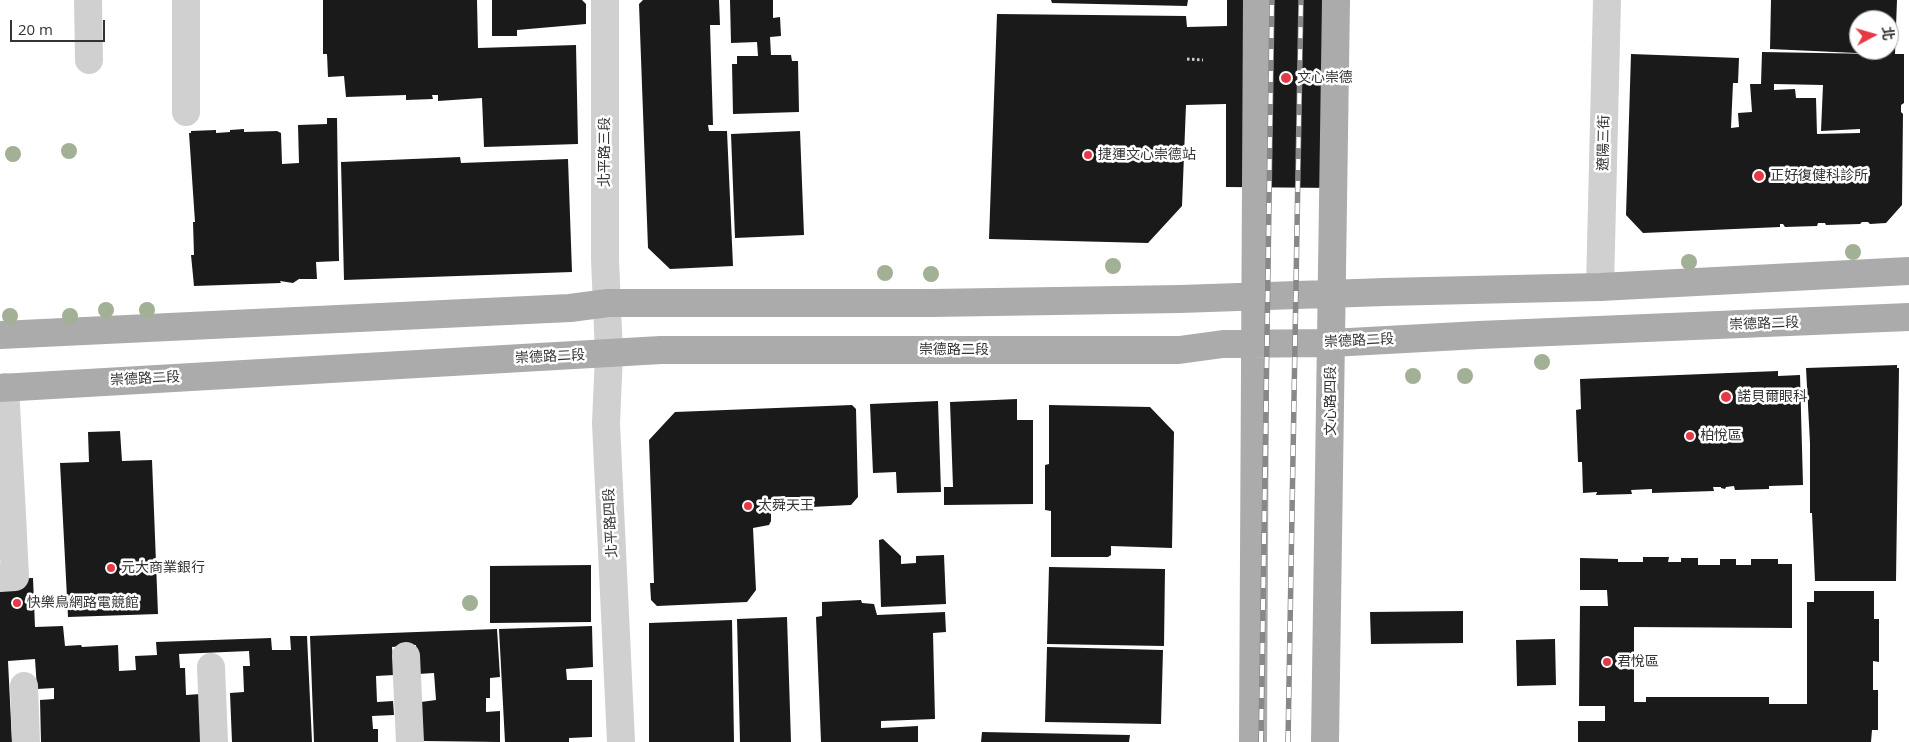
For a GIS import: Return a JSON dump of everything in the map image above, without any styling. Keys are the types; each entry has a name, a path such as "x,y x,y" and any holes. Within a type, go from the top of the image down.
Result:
{"main road":[{"path":"1253,742 1257,0"},
{"name":"文心路四段","path":"1325,742 1336,0"},
{"path":"0,335 570,308 608,303 932,303 1180,299 1600,287 1909,271"},
{"name":"崇德路二段","path":"2,387 661,350 1179,350 1223,344 1331,343 1909,317"}],"street":[{"path":"88,0 89,60"},
{"path":"186,0 186,112"},
{"name":"北平路三段","path":"605,0 605,259 608,303"},
{"name":"遼陽三街","path":"1600,287 1607,0"},
{"name":"北平路四段","path":"608,303 609,354 606,423 621,742"},
{"path":"0,578 15,577 6,516 2,387"},
{"path":"406,656 410,742"},
{"path":"211,667 214,742"},
{"path":"24,686 26,742"}],"path":[{"path":"1187,59 1203,60"}],"building":[{"path":"323,0 477,0 478,48 576,45 578,144 484,147 482,98 438,101 438,95 432,95 433,99 406,100 406,95 346,97 344,76 328,77 327,54 323,54"},
{"path":"492,0 582,0 586,4 586,24 517,30 517,36 492,36"},
{"path":"643,0 719,0 720,25 710,25 713,125 708,125 709,131 727,131 733,266 670,269 648,248 639,4"},
{"path":"730,0 773,0 773,18 780,17 781,36 770,37 771,55 791,55 792,61 798,61 799,112 733,114 732,64 737,64 737,56 758,56 757,42 731,43"},
{"path":"1051,0 1188,0 1187,6 1052,3"},
{"name":"捷運文心崇德站","path":"1227,0 1340,0 1338,188 1226,187 1226,104 1186,105 1182,206 1148,243 989,239 997,14 1186,16 1187,27 1227,26"},
{"path":"1771,0 1897,0 1897,10 1849,10 1849,53 1770,49"},
{"path":"1762,52 1849,54 1849,60 1899,60 1899,54 1904,54 1904,103 1901,105 1901,112 1903,114 1902,205 1886,223 1870,224 1862,222 1860,224 1826,225 1825,223 1818,223 1817,226 1785,227 1783,224 1780,224 1780,227 1643,233 1626,215 1631,54 1739,58 1738,83 1733,83 1731,128 1739,127 1738,113 1752,112 1750,84 1761,84","holes":["1774,84 1823,85 1821,131 1860,129 1860,133 1817,134 1816,98 1796,98 1795,89 1774,90"]},
{"path":"327,118 337,118 339,261 316,262 317,279 299,279 293,283 280,281 281,283 194,286 191,255 194,255 193,222 195,222 189,133 191,131 216,130 216,133 230,132 230,130 244,129 244,132 277,131 281,133 282,164 299,163 298,125 327,124"},
{"path":"800,131 804,235 735,238 731,134"},
{"path":"460,157 461,163 568,159 572,272 344,280 341,162"},
{"path":"1897,365 1897,368 1899,368 1896,581 1815,581 1812,513 1810,513 1810,443 1806,368"},
{"name":"柏悅區","path":"1778,371 1778,376 1800,375 1803,485 1735,490 1734,486 1726,487 1725,489 1713,487 1714,491 1652,493 1652,489 1631,490 1632,494 1596,495 1597,492 1583,493 1582,462 1578,462 1576,410 1581,409 1580,379"},
{"path":"1017,399 1017,420 1033,420 1033,504 944,505 944,487 953,487 950,402"},
{"path":"938,401 941,492 897,493 896,472 873,473 870,404"},
{"name":"太舜天王","path":"852,405 856,409 858,497 851,505 771,509 769,525 753,528 756,590 747,602 657,606 651,600 650,583 654,583 649,440 675,412"},
{"path":"1049,405 1150,407 1174,432 1172,548 1111,546 1111,555 1108,557 1051,557 1051,511 1045,510 1045,465 1049,464"},
{"name":"元大商業銀行","path":"120,431 122,461 152,460 158,614 68,617 60,463 89,462 88,432"},
{"path":"883,539 901,556 901,564 916,563 916,556 944,555 946,604 881,607 879,540"},
{"name":"君悅區","path":"1643,557 1669,557 1668,562 1681,562 1681,558 1698,558 1698,565 1720,565 1720,559 1736,559 1736,565 1751,565 1751,559 1778,559 1778,564 1792,564 1792,628 1634,627 1634,702 1646,702 1646,697 1769,697 1769,704 1807,704 1807,602 1814,602 1814,591 1874,591 1874,619 1879,619 1879,662 1873,661 1873,690 1878,690 1878,730 1872,730 1871,742 1578,742 1578,721 1605,721 1605,706 1579,706 1580,606 1608,606 1607,590 1580,590 1580,558 1618,559 1618,562 1643,562"},
{"path":"591,565 591,622 490,623 490,566"},
{"path":"1049,567 1165,569 1164,646 1047,644"},
{"path":"33,578 35,627 63,626 65,646 118,645 119,671 136,670 135,656 157,655 156,642 271,638 272,650 291,650 290,636 307,636 312,742 232,742 230,693 244,692 243,666 250,666 249,651 179,654 180,668 185,668 186,695 201,694 203,742 41,742 40,700 54,699 54,688 37,689 35,659 8,661 12,742 0,742 0,579"},
{"path":"861,600 862,603 874,604 877,615 945,612 946,632 933,633 935,719 881,721 881,728 918,726 918,742 821,742 816,617 822,616 822,602"},
{"path":"1463,611 1463,643 1371,644 1370,612"},
{"path":"787,617 791,742 740,742 737,619"},
{"path":"732,620 734,742 649,742 649,623"},
{"path":"592,626 593,667 566,669 567,680 592,680 592,737 569,738 569,742 505,742 499,629"},
{"path":"497,629 500,677 490,678 490,698 486,698 486,712 500,711 500,742 423,741 421,702 436,700 434,673 418,674 416,645 392,647 394,675 376,676 377,702 393,701 394,715 372,716 373,729 378,729 378,742 314,742 310,636"},
{"path":"1555,639 1556,685 1517,686 1516,640"},
{"path":"1047,647 1163,650 1161,724 1045,722"},
{"path":"982,732 1130,735 1129,742 981,742"}],"railway":[{"path":"1261,742 1272,0"},
{"path":"1288,742 1301,0"}],"place":[{"name":"文心崇德","path":"1286,78"},
{"name":"捷運文心崇德站","path":"1088,155"},
{"name":"正好復健科診所","path":"1759,176"},
{"name":"諾貝爾眼科","path":"1726,397"},
{"name":"柏悅區","path":"1690,436"},
{"name":"太舜天王","path":"748,506"},
{"name":"元大商業銀行","path":"111,568"},
{"name":"快樂鳥網路電競館","path":"17,603"},
{"name":"君悅區","path":"1607,662"}]}
